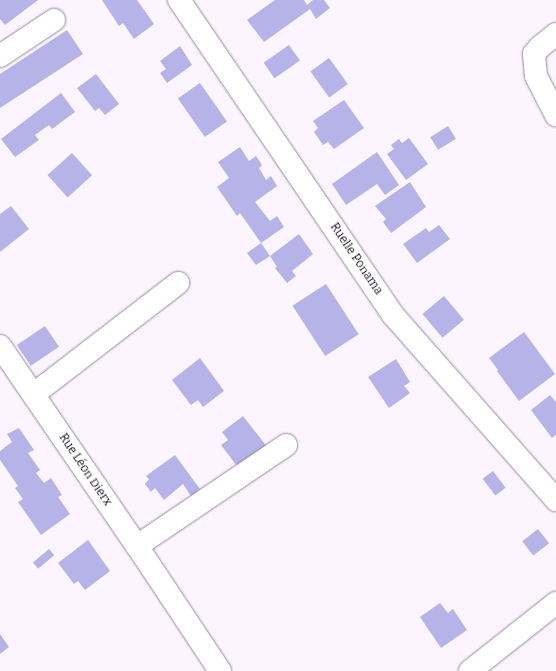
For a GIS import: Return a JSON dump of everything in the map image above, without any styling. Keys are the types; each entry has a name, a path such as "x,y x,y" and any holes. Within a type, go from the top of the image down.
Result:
{"street":[{"name":"Ruelle Ponama","path":"179,0 393,315 556,500"},
{"path":"0,56 54,20"},
{"path":"556,34 534,54 536,76 556,115"},
{"path":"34,394 178,283"},
{"name":"Rue Léon Dierx","path":"0,346 137,546 220,671"},
{"path":"137,546 286,445"},
{"path":"470,671 556,603"}],"building":[{"path":"0,0 38,0 5,25 0,19"},
{"path":"102,0 137,0 154,24 134,39 123,23 119,26"},
{"path":"275,0 304,0 307,5 313,0 324,0 330,8 316,19 310,9 264,42 247,20"},
{"path":"67,30 83,54 0,108 0,74"},
{"path":"289,45 300,61 275,78 264,63"},
{"path":"180,46 192,65 167,83 160,73 166,69 160,61"},
{"path":"329,58 348,84 329,97 310,72"},
{"path":"96,74 119,104 105,115 99,108 95,111 77,88"},
{"path":"200,83 227,122 205,137 178,98"},
{"path":"61,93 75,112 52,129 49,125 35,135 39,140 15,157 1,139"},
{"path":"344,100 364,128 334,149 328,142 323,145 314,132 318,128 313,121"},
{"path":"448,126 456,139 438,150 430,137"},
{"path":"409,138 428,164 406,180 387,154 394,149 391,145 399,139 402,143"},
{"path":"240,147 249,161 256,156 262,165 259,168 266,180 271,176 277,186 255,202 270,221 277,216 284,227 261,243 240,213 237,216 217,187 229,178 218,162"},
{"path":"377,152 399,185 385,195 377,184 346,205 332,184"},
{"path":"72,153 92,175 68,197 47,175"},
{"path":"410,182 426,207 391,233 383,222 386,219 375,206"},
{"path":"11,206 29,229 0,252 0,214"},
{"path":"439,225 450,239 417,263 403,244 426,228 429,232"},
{"path":"299,234 313,254 292,271 296,276 287,283 275,268 277,267 270,256"},
{"path":"261,243 270,256 256,265 247,253"},
{"path":"326,284 359,334 325,356 292,306"},
{"path":"444,296 464,320 442,338 423,314"},
{"path":"45,326 59,347 31,366 17,345"},
{"path":"524,332 555,374 519,401 489,358"},
{"path":"200,358 224,391 203,407 198,400 191,405 172,380"},
{"path":"396,359 410,382 404,386 410,393 389,408 368,377"},
{"path":"550,395 556,402 556,435 552,438 531,410"},
{"path":"243,416 268,448 240,470 221,445 228,440 222,432"},
{"path":"19,428 34,450 28,453 40,470 36,473 44,483 51,478 62,495 58,497 70,514 41,535 18,502 23,499 15,488 18,486 0,460 0,451 12,442 7,434"},
{"path":"175,455 200,489 191,496 183,484 164,500 155,488 151,492 145,484 149,479 146,476"},
{"path":"493,471 506,488 495,496 483,479"},
{"path":"538,529 549,543 533,555 522,541"},
{"path":"88,540 110,571 85,590 78,581 74,584 58,563"},
{"path":"49,549 54,555 38,569 33,562"},
{"path":"440,603 448,613 453,609 467,630 441,648 420,617"},
{"path":"0,634 9,647 0,654"}]}
